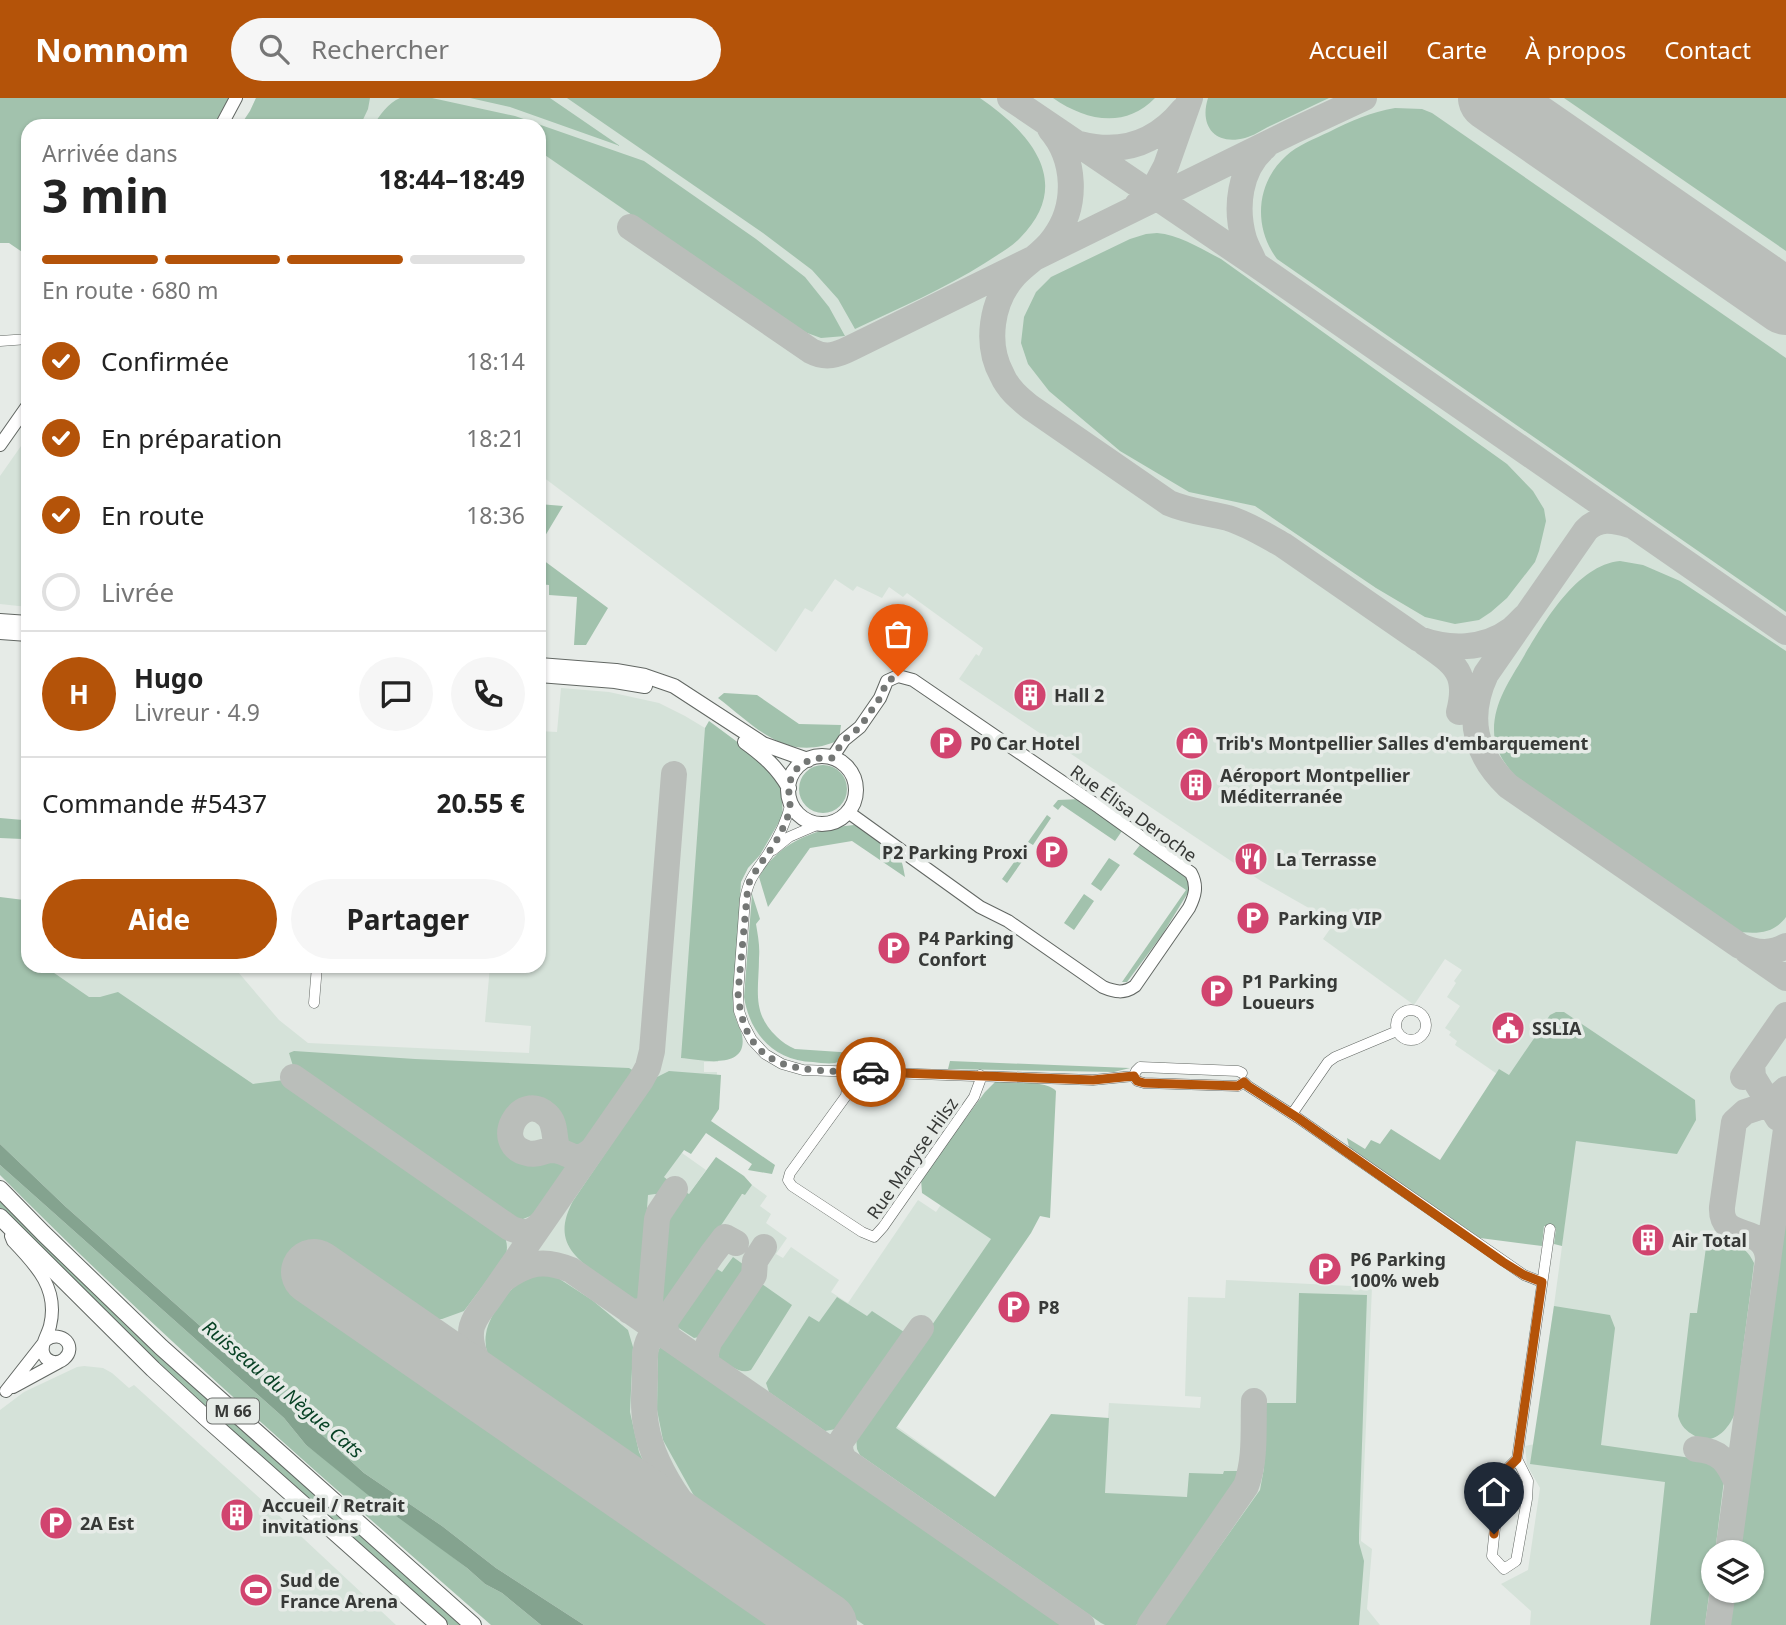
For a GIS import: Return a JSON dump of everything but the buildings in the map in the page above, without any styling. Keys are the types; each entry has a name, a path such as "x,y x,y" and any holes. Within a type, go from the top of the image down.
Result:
{"highway":[{"name":"M 66","path":"0,1189 161,1347 473,1625"},
{"name":"M 66","path":"4,1222 153,1369 439,1625"}],"main road":[{"path":"0,621 21,622"},
{"path":"0,632 21,634"},
{"path":"546,666 616,671 645,676 674,686 763,744 808,760"},
{"path":"546,676 624,682 672,694 704,713 771,762 782,776 795,810 810,821 830,823 848,812 854,802 855,780 842,763 832,758 820,757 808,760 794,771 790,780 790,795"}],"street":[{"path":"225,119 236,98"},
{"path":"0,341 21,340"},
{"path":"0,445 21,415"},
{"name":"Rue Élisa Deroche","path":"832,758 844,740 860,727 890,678 898,676 913,680 1191,873 1195,880 1194,898 1135,986 1122,992 1112,991 1008,921 980,907 848,812"},
{"path":"790,795 788,817 782,831 754,873 745,899 739,1011 752,1040 765,1054 782,1064 803,1070 1093,1080 1134,1076"},
{"path":"767,855 789,837 819,824"},
{"path":"314,1003 316,973"},
{"path":"1292,1114 1328,1062 1397,1031"},
{"path":"1134,1076 1140,1067 1238,1071 1248,1086 1503,1262 1542,1282"},
{"name":"Rue Maryse Hilsz","path":"849,1071 846,1096 790,1173 788,1180 792,1186 874,1237 974,1097 980,1075"},
{"path":"1134,1076 1137,1081 1144,1083 1238,1086 1243,1077"},
{"name":"M 66","path":"4,1222 13,1241 38,1270 50,1293 52,1312 46,1340"},
{"path":"1517,1459 1503,1473 1499,1489 1492,1556 1504,1569 1516,1561 1527,1499 1528,1481 1517,1459 1550,1229"},
{"path":"56,1335 67,1341 68,1354 63,1360 3,1393 46,1340 56,1335"},
{"path":"46,1340 42,1348 44,1356 50,1361 59,1362"}],"shaded area":[{"path":"0,98 229,98 217,119 21,119 21,251 9,243 0,243"},
{"path":"256,98 1786,98 1786,1625 1530,1625 1531,1611 1501,1584 1528,1570 1540,1488 1527,1465 1525,1446 1535,1444 1576,1128 1455,1045 1457,1041 1445,1028 1460,1006 1447,997 1462,970 1445,959 1414,1005 1323,939 1337,924 1261,881 959,679 983,648 907,593 903,597 889,587 882,598 857,586 853,591 835,579 812,612 805,608 776,652 546,479 546,119 245,119"},
{"path":"256,98 370,98 363,119 245,119"},
{"path":"432,98 524,119 378,119 396,100"},
{"path":"470,98 550,98 620,146 546,119"},
{"path":"567,98 980,98 1015,126 1029,143 1045,178 1044,198 1036,218 1008,248 954,281 855,329 838,299 812,270 763,233"},
{"path":"1053,98 1155,98 1131,114 1105,118 1079,112"},
{"path":"1208,98 1329,98 1251,136 1234,140 1225,139 1212,132 1206,117"},
{"path":"1564,98 1786,98 1786,251"},
{"path":"1395,108 1422,109 1432,113 1786,358 1786,612 1277,259 1269,246 1261,219 1264,192 1276,167 1306,142 1361,117"},
{"path":"546,127 644,161 756,239 805,277 829,307 845,336 821,338 799,330 546,156"},
{"path":"1157,233 1182,239 1221,259 1507,464 1533,491 1544,509 1546,521 1539,551 1535,562 1507,598 1479,620 1455,624 1425,617 1376,588 1255,506 1189,492 1120,451 1049,391 1028,364 1021,343 1024,317 1036,292 1051,277 1130,239"},
{"path":"21,446 21,606 0,604 0,476"},
{"path":"546,505 563,506 546,534"},
{"path":"1620,561 1643,565 1680,581 1786,651 1786,917 1769,930 1756,933 1734,931 1532,793 1512,772 1497,748 1494,730 1500,701 1541,627 1576,584 1604,565"},
{"path":"546,562 608,608 586,645 574,645 577,597 549,595 549,585 546,585"},
{"path":"561,688 609,692 659,703 705,728 743,758 718,1062 704,1062 704,1072 717,1072 715,1105 682,1153 706,1170 689,1194 745,1195 752,1185 767,1196 760,1206 771,1214 766,1223 787,1238 776,1254 783,1258 791,1247 839,1280 831,1292 848,1303 918,1200 936,1212 966,1167 1040,1216 895,1425 995,1497 1053,1417 1108,1418 1109,1403 1200,1408 1201,1397 1185,1396 1188,1297 1225,1298 1226,1280 1372,1287 1361,1541 1372,1549 1367,1609 1380,1625 617,1625 366,1454 27,973 239,973 279,1020 308,1043 529,1053 531,1026 485,1022 489,973 546,973 546,731 557,732"},
{"path":"724,693 757,695 799,724 841,725 839,740 804,748 773,739 718,698"},
{"path":"709,721 759,758 777,778 783,815 741,882 733,1002 742,1035 742,1046 738,1054 722,1061 681,1058 705,728"},
{"path":"823,765 832,766 840,772 846,780 846,798 840,806 832,812 823,813 814,812 806,806 800,798 799,789 800,780 806,772 814,766"},
{"path":"1081,799 1124,828 1115,841 1062,805 1058,810 1053,806 1058,800"},
{"path":"1047,815 1051,818 1033,845 1028,842"},
{"path":"0,818 21,820 21,839 0,838"},
{"path":"854,825 874,835 898,854 905,877 852,841 810,848 768,907 759,877 777,855 800,839 826,829"},
{"path":"1143,841 1190,879 1189,891 1162,935 1127,982 1122,982 1186,890 1133,854"},
{"path":"1025,847 1030,850 1007,883 1002,879"},
{"path":"1109,858 1120,865 1101,891 1091,884"},
{"path":"752,894 760,919 756,924 759,949 758,1000 763,1019 781,1041 795,1049 855,1053 835,1063 799,1060 776,1051 758,1034 744,997"},
{"path":"1084,894 1094,901 1074,930 1064,923"},
{"path":"0,897 21,900 21,973 54,973 89,997 118,992 253,1084 284,1080 502,1232 506,1240 506,1255 464,1311 442,1319 419,1318 327,1254 301,1291 784,1625 584,1625 496,1568 442,1526 364,1473 66,1207 0,1144"},
{"path":"21,904 21,964 0,934"},
{"path":"1564,1012 1695,1100 1696,1120 1677,1154 1576,1141 1562,1246 1554,1244 1556,1228 1544,1226 1542,1246 1480,1238 1349,1147 1347,1138 1365,1149 1371,1140 1380,1144 1391,1129 1440,1160 1499,1069 1509,1075 1550,1015"},
{"path":"294,1051 629,1068 634,1071 579,1150 562,1138 558,1119 554,1111 546,1105 531,1102 520,1104 511,1111 505,1121 503,1133 512,1153 530,1162 550,1157 566,1167 533,1215 523,1219 508,1218 293,1066 289,1053"},
{"path":"950,1061 1130,1068 1114,1072 948,1069"},
{"path":"669,1071 721,1075 719,1109 711,1121 775,1165 772,1174 748,1170 752,1164 706,1133 691,1154 684,1150 664,1177 673,1184 665,1197 648,1195 640,1304 575,1255 565,1237 565,1227 573,1201 657,1077"},
{"path":"995,1082 1044,1085 1056,1091 1050,1218 1040,1216 1031,1233 896,1428 995,1497 1051,1414 1109,1418 1105,1493 1187,1497 1189,1473 1223,1474 1224,1471 1241,1471 1145,1619 1136,1625 1101,1623 860,1455 857,1449 856,1436 991,1239 922,1193 921,1179"},
{"path":"0,1144 66,1207 364,1473 442,1526 496,1568 584,1625 541,1625 502,1593 485,1584 373,1499 306,1445 284,1418 0,1165"},
{"path":"716,1157 744,1176 752,1185 745,1195 742,1194 665,1309 662,1304 670,1206 682,1190 689,1194"},
{"path":"0,1165 284,1418 306,1445 541,1625 491,1625 303,1460 119,1291 0,1175"},
{"path":"0,1198 466,1625 449,1625 148,1354 11,1220 0,1208"},
{"path":"1786,1216 1786,1625 1730,1625 1733,1603 1764,1603 1764,1540 1742,1540"},
{"path":"1707,1240 1740,1247 1754,1263 1735,1413 1720,1435 1702,1439 1689,1432 1678,1416 1690,1313 1697,1313"},
{"path":"733,1257 747,1267 699,1337 694,1338 674,1325 712,1266 722,1272"},
{"path":"531,1276 551,1276 592,1300 628,1330 633,1347 630,1412 639,1452 652,1479 491,1367 486,1338 496,1310 508,1293 522,1281"},
{"path":"759,1282 792,1305 751,1370 743,1371 719,1359 717,1347"},
{"path":"1299,1293 1367,1295 1359,1534 1364,1561 1359,1625 1164,1625 1260,1490 1264,1468 1266,1403 1296,1403"},
{"path":"837,1297 867,1316 872,1311 904,1332 841,1426 825,1431 769,1392 766,1383 809,1316 819,1322"},
{"path":"1554,1306 1610,1315 1615,1328 1601,1445 1705,1460 1716,1468 1724,1480 1716,1540 1701,1540 1701,1603 1708,1603 1705,1625 1650,1625 1665,1482 1530,1464"},
{"path":"660,1347 1064,1625 864,1625 712,1520 693,1494 663,1440 657,1410"},
{"path":"84,1366 103,1368 129,1388 134,1385 396,1625 0,1625 0,1410 24,1392"}],"taxiway":[{"path":"1010,98 1255,264 1786,632"},
{"path":"1137,205 1157,183 1166,166 1190,98"},
{"path":"630,227 811,351 831,355 841,353 1364,98"},
{"path":"1080,144 1110,148 1137,144 1161,131 1183,110"},
{"path":"1050,129 1059,141 1069,168 1071,183 1067,212 1050,243 1007,285 1000,297 993,323 993,350 1004,380 1014,393 1030,407 1169,503 1228,518 1263,534 1419,639 1442,645 1478,645 1501,637 1527,615"},
{"path":"1255,264 1241,227 1241,190 1249,166 1265,147"},
{"path":"1630,525 1607,521 1596,523 1586,530 1486,674 1476,705 1475,720 1481,747 1487,761 1508,786 1740,946 1763,952 1786,946"},
{"path":"1425,643 1452,664 1461,679 1462,699 1459,712"},
{"path":"522,1416 505,1400 481,1367 475,1356 471,1328 477,1315 648,1067 652,1051 674,774"},
{"path":"1747,951 1786,978"},
{"path":"1743,1077 1786,1015"},
{"path":"1752,1064 1753,1077 1778,1118"},
{"path":"293,1077 510,1228 527,1232 542,1222"},
{"path":"1768,1258 1765,1247 1759,1240 1728,1226 1723,1218 1722,1207 1734,1122 1745,1112 1769,1104 1786,1089"},
{"path":"558,1150 552,1123 547,1115 537,1109 527,1109 513,1121 511,1140 516,1148 527,1153 553,1150 577,1157 593,1149"},
{"path":"1730,1540 1786,1129"},
{"path":"629,1311 642,1310 650,1301 657,1219 675,1189"},
{"path":"669,1338 665,1328 666,1320 712,1254 725,1237 736,1243"},
{"path":"709,1366 705,1356 709,1342 754,1275 755,1261 764,1247"},
{"path":"504,1279 520,1269 536,1264 552,1264 571,1270 1082,1625"},
{"path":"844,1459 840,1450 842,1440 921,1328"},
{"path":"664,1334 652,1335 645,1355 644,1413 651,1444 658,1463 680,1500 707,1535 736,1564"},
{"path":"1150,1625 1246,1486 1253,1455 1254,1401"},
{"path":"1696,1449 1718,1455 1737,1483"},
{"path":"1718,1625 1721,1603"}],"runway":[{"path":"1491,98 1786,302"},
{"path":"314,1272 824,1625"}],"way so far":[{"path":"871,1072 803,1070 782,1064 765,1054 752,1040 744,1025 739,1011 738,993 748,885 788,817 791,802 790,780 794,771 808,760 832,758 844,740 860,727 880,698 887,681 898,676"}],"place":[{"name":"Hall 2","path":"1030,695"},
{"name":"P0 Car Hotel","path":"946,743"},
{"name":"Trib's Montpellier Salles d'embarquement","path":"1192,743"},
{"name":"Aéroport Montpellier Méditerranée","path":"1196,785"},
{"name":"P2 Parking Proxi","path":"1052,852"},
{"name":"La Terrasse","path":"1251,859"},
{"name":"Parking VIP","path":"1253,918"},
{"name":"P4 Parking Confort","path":"894,948"},
{"name":"P1 Parking Loueurs","path":"1217,991"},
{"name":"SSLIA","path":"1508,1028"},
{"name":"Air Total","path":"1648,1240"},
{"name":"P6 Parking 100% web","path":"1325,1269"},
{"name":"P8","path":"1014,1307"},
{"name":"Accueil / Retrait invitations","path":"237,1515"},
{"name":"2A Est","path":"56,1523"},
{"name":"Sud de France Arena","path":"256,1590"}],"route":[{"path":"871,1072 1093,1080 1134,1076 1137,1081 1144,1083 1238,1086 1244,1082 1483,1248 1524,1275 1542,1282 1517,1459 1503,1473 1494,1534"}],"water label":[{"name":"Ruisseau du Nègue Cats","path":"283,1389"}]}
